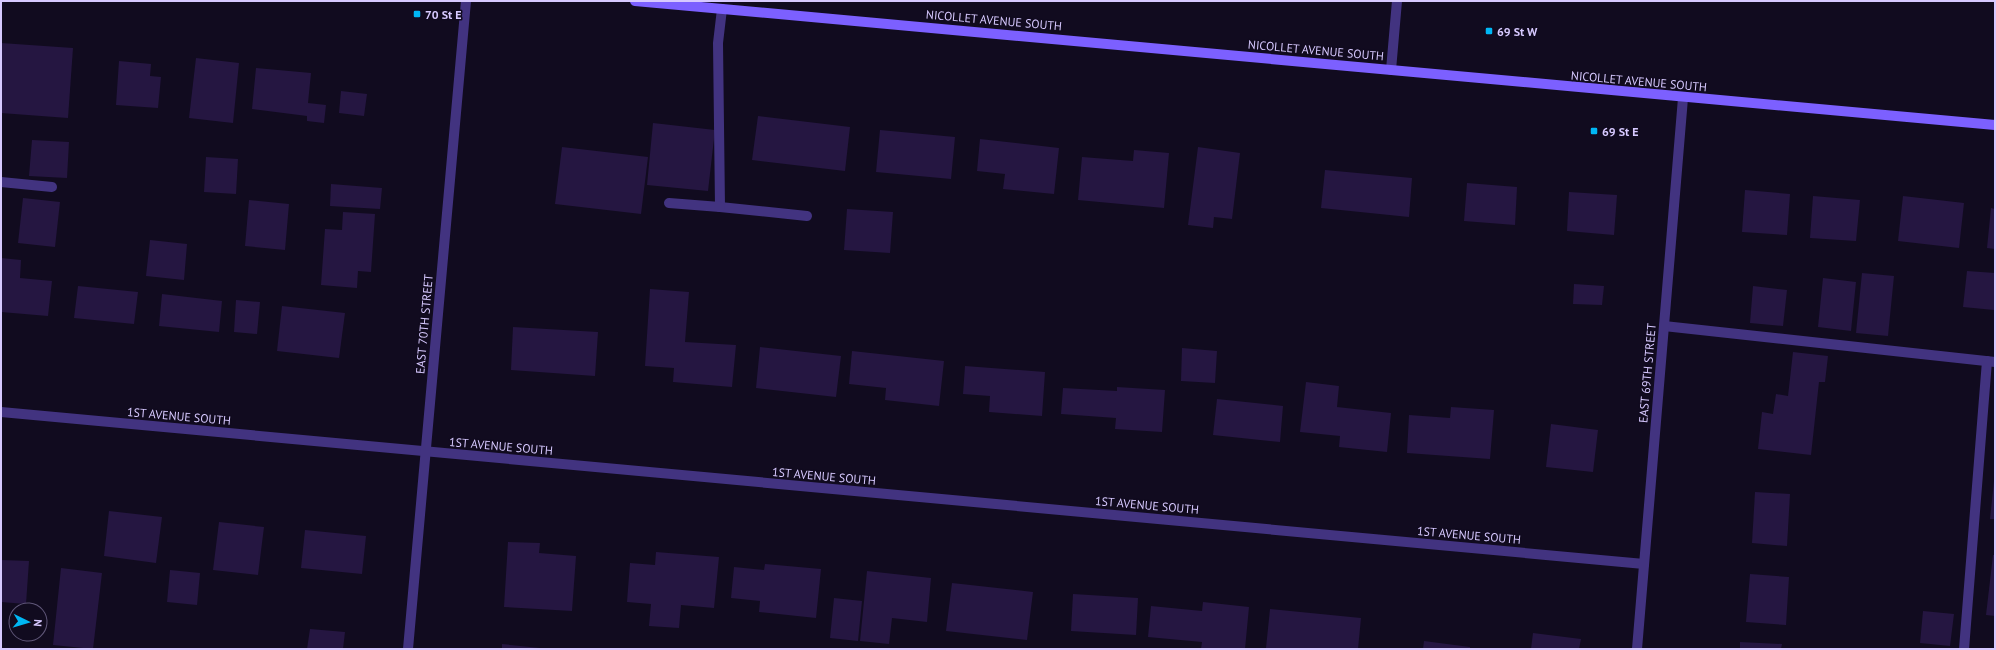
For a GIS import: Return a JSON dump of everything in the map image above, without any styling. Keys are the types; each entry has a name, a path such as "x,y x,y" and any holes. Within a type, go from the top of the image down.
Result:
{"main road":[{"name":"NICOLLET AVENUE SOUTH","path":"635,1 1683,98 1995,125"}],"street":[{"name":"EAST 70TH STREET","path":"408,649 466,1"},
{"path":"1391,70 1397,1"},
{"path":"720,207 718,43 722,9"},
{"name":"EAST 69TH STREET","path":"1637,649 1683,98"},
{"path":"1,182 52,187"},
{"path":"669,203 807,216"},
{"path":"1664,326 1991,362 1964,649"},
{"name":"1ST AVENUE SOUTH","path":"1,412 1644,564"}],"building":[{"path":"1,43 73,48 68,118 1,113"},
{"path":"196,58 239,63 233,123 189,118"},
{"path":"119,61 151,64 150,76 161,77 158,108 116,105"},
{"path":"256,68 311,73 308,103 326,105 324,123 307,121 307,116 252,109"},
{"path":"341,91 367,94 364,116 339,113"},
{"path":"758,116 850,127 845,171 752,160"},
{"path":"653,123 715,130 708,191 647,185"},
{"path":"880,130 955,137 951,179 876,172"},
{"path":"980,139 1059,148 1054,194 1003,189 1005,174 977,171"},
{"path":"32,140 69,142 67,178 29,176"},
{"path":"562,147 648,157 641,214 555,204"},
{"path":"1198,147 1240,153 1232,219 1214,217 1213,228 1188,225"},
{"path":"1134,150 1169,153 1164,208 1078,200 1082,157 1133,161"},
{"path":"206,157 238,159 236,194 204,192"},
{"path":"1325,170 1412,178 1409,217 1321,208"},
{"path":"1467,183 1517,187 1515,225 1464,221"},
{"path":"331,184 382,188 380,209 330,206"},
{"path":"1745,190 1790,194 1787,235 1742,232"},
{"path":"1569,192 1617,195 1614,235 1567,231"},
{"path":"1813,196 1860,200 1856,241 1810,238"},
{"path":"1903,196 1964,203 1959,248 1898,241"},
{"path":"23,198 60,202 55,247 18,243"},
{"path":"249,200 289,204 285,250 245,246"},
{"path":"1991,208 1995,209 1995,249 1987,248"},
{"path":"847,209 893,212 890,253 844,250"},
{"path":"343,212 375,214 371,272 358,271 357,288 321,285 325,229 342,230"},
{"path":"150,240 187,244 184,280 146,276"},
{"path":"1,258 21,260 20,278 52,281 48,316 1,312"},
{"path":"1967,271 1995,273 1994,310 1963,307"},
{"path":"1862,273 1894,276 1888,336 1856,333"},
{"path":"1823,278 1856,282 1851,331 1818,327"},
{"path":"1574,284 1604,286 1602,305 1573,304"},
{"path":"78,286 138,292 134,324 74,318"},
{"path":"1753,286 1787,290 1783,326 1750,323"},
{"path":"650,289 689,292 685,342 736,345 732,387 673,382 674,368 645,366"},
{"path":"162,294 222,301 219,332 159,326"},
{"path":"236,300 260,302 257,334 234,332"},
{"path":"282,306 345,313 339,358 277,351"},
{"path":"513,327 598,332 595,376 511,370"},
{"path":"760,347 841,356 836,397 756,388"},
{"path":"1182,348 1217,351 1215,383 1181,381"},
{"path":"852,351 944,361 939,406 885,400 886,388 849,384"},
{"path":"1793,352 1828,356 1825,382 1819,382 1811,455 1758,449 1762,412 1773,414 1776,394 1788,396"},
{"path":"965,366 1045,372 1042,416 989,412 990,396 963,394"},
{"path":"1306,382 1339,386 1337,407 1391,413 1387,452 1339,447 1340,436 1300,432"},
{"path":"1117,387 1165,390 1162,432 1115,429 1116,418 1061,414 1063,388 1117,391"},
{"path":"1217,399 1283,406 1280,442 1213,435"},
{"path":"1451,407 1494,410 1490,459 1407,453 1409,415 1450,418"},
{"path":"1551,424 1598,430 1593,472 1546,467"},
{"path":"1994,481 1995,519 1990,519"},
{"path":"1755,492 1790,494 1787,546 1752,543"},
{"path":"109,511 162,517 156,563 104,556"},
{"path":"219,522 264,527 258,575 213,570"},
{"path":"305,530 366,536 362,574 301,568"},
{"path":"508,542 540,543 539,553 576,556 572,611 504,607"},
{"path":"656,552 719,557 714,608 681,605 679,628 649,626 651,604 627,602 630,563 655,565"},
{"path":"1993,555 1995,555 1995,616 1986,615"},
{"path":"1,560 29,561 26,602 1,602"},
{"path":"765,564 821,569 816,618 759,612 760,601 731,598 734,567 764,570"},
{"path":"61,568 102,573 93,649 53,645"},
{"path":"170,570 200,573 197,605 167,602"},
{"path":"867,571 931,578 927,622 892,618 889,644 860,641"},
{"path":"1750,574 1789,577 1786,625 1746,622"},
{"path":"952,583 1033,592 1027,640 946,631"},
{"path":"1073,594 1138,598 1136,635 1071,631"},
{"path":"834,598 862,601 858,641 830,638"},
{"path":"1203,602 1249,607 1245,649 1201,649 1202,642 1148,637 1151,606 1202,611"},
{"path":"1270,609 1361,618 1358,649 1266,648"},
{"path":"1923,611 1954,614 1950,646 1920,643"},
{"path":"310,629 345,632 343,649 307,649"},
{"path":"1533,633 1581,639 1579,649 1531,649"},
{"path":"1424,641 1470,647 1470,649 1423,649"},
{"path":"1740,642 1782,644 1781,649 1740,649"},
{"path":"502,644 540,648 540,649 502,649"}],"place":[{"name":"70 St E","path":"417,14"},
{"name":"69 St W","path":"1489,31"},
{"name":"69 St E","path":"1594,131"}]}
